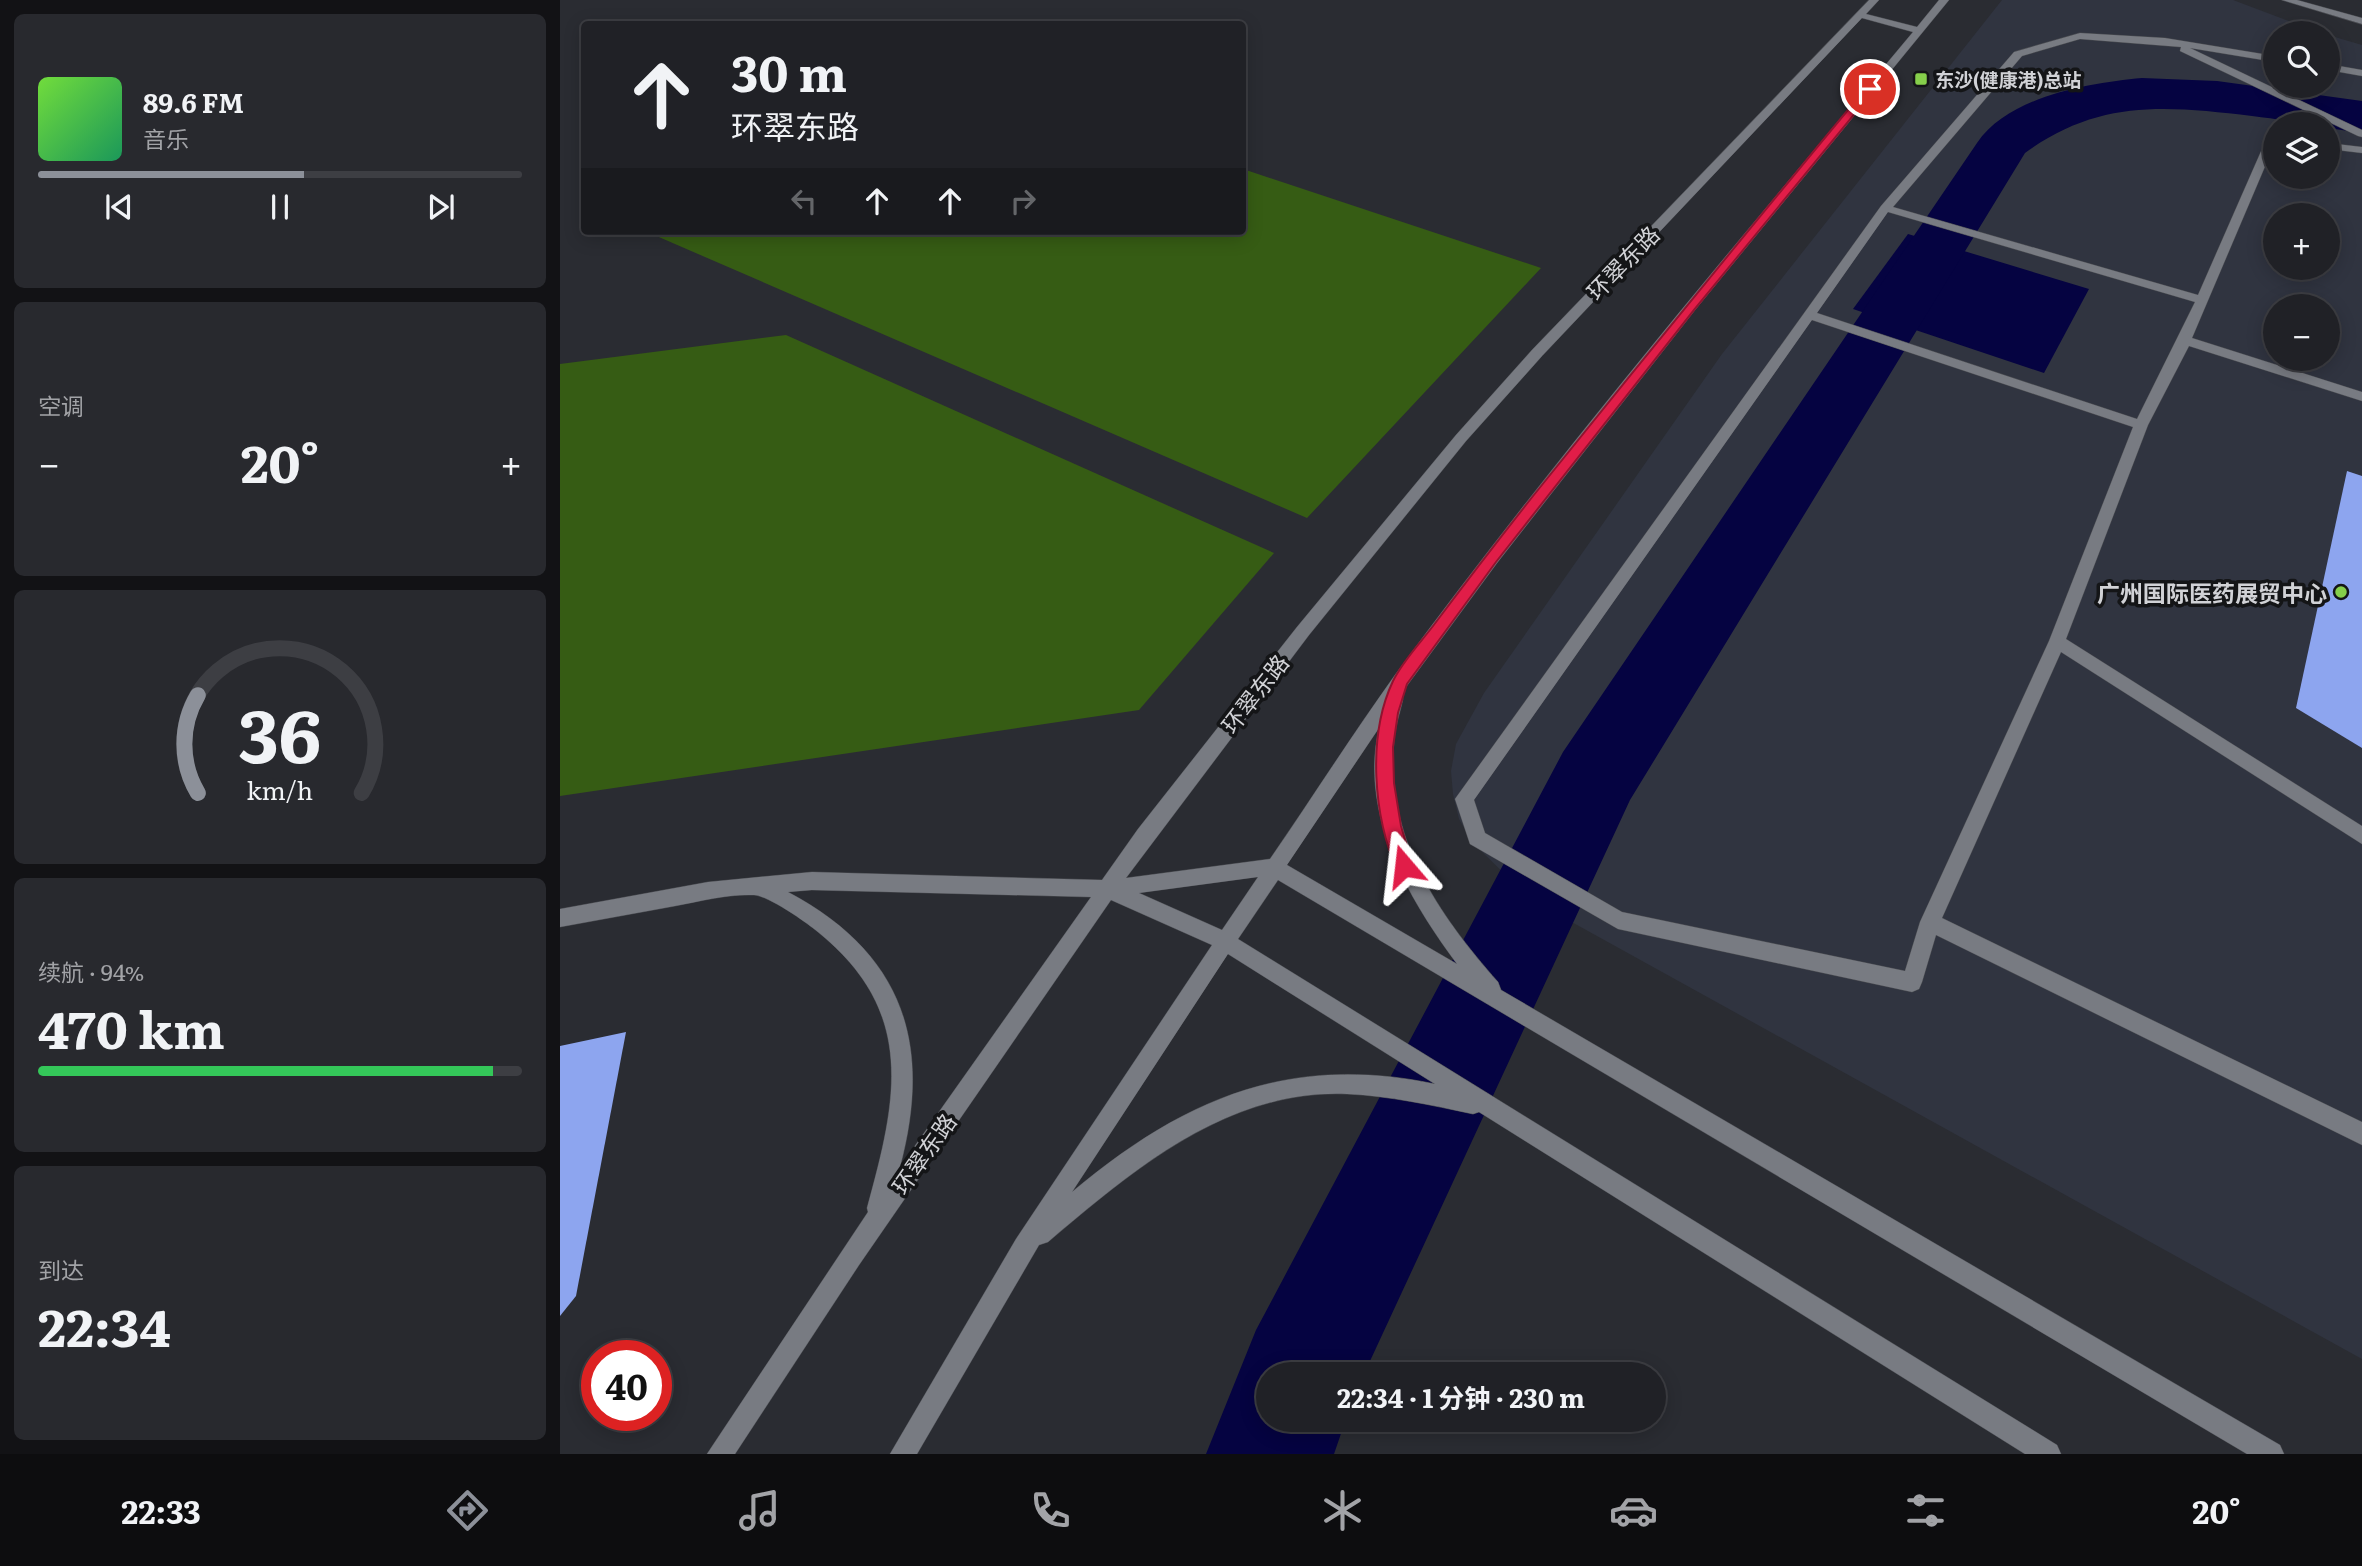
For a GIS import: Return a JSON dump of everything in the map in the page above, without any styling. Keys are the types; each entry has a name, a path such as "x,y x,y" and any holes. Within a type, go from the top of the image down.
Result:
{"street":[{"name":"环翠东路","path":"720,1454 874,1224 1108,889 1218,739 1461,438 1609,276 1874,0"},
{"path":"903,1454 1024,1247 1125,1088 1400,682 1491,559 1690,307 1944,0"},
{"path":"2287,0 2362,21"},
{"path":"1860,15 1918,30"},
{"path":"2263,57 2165,41 2080,36 2018,54 1885,208 1464,799 1477,838 1618,920 1912,982 1930,922 2057,641 2141,425 2185,340 2263,158"},
{"path":"2165,41 2362,134"},
{"path":"2340,69 2362,73"},
{"path":"2340,147 2362,150"},
{"path":"1885,208 2201,300"},
{"path":"1808,314 2141,425"},
{"path":"2185,340 2362,397"},
{"path":"2057,641 2362,836"},
{"path":"1400,682 1388,724 1386,783 1392,826 1404,866 1429,911 1463,959 1505,1004"},
{"path":"560,918 708,891 758,885 868,881 1108,889 1273,867 2271,1454"},
{"path":"758,885 795,902 828,925 857,950 882,983 897,1027 904,1068 902,1108 894,1156 874,1224"},
{"path":"1108,889 1224,942 2048,1454"},
{"path":"1930,922 2362,1134"},
{"path":"1024,1247 1141,1151 1200,1115 1253,1094 1340,1082 1444,1095 1494,1109"}],"shaded area":[{"name":"广州国际医药展贸中心","path":"2002,0 2233,0 2289,21 2263,21 2263,98 2340,98 2340,39 2362,45 2362,1359 1550,910 1519,888 1473,843 1459,819 1453,794 1451,771 1456,744 1484,693 1722,354"},
{"path":"1908,234 2089,289 2044,373 1853,309"}],"green space":[{"path":"1246,170 1541,268 1307,518 654,235 1246,235"},
{"path":"786,335 1274,553 1139,710 560,796 560,364"}],"building":[{"name":"广州国际医药展贸中心","path":"2347,471 2362,476 2362,748 2296,708"},
{"path":"626,1032 576,1296 560,1316 560,1046"}],"waterway":[{"path":"1306,1362 1595,779 2004,143 2038,121 2065,108 2107,97 2142,94 2217,96 2362,117"},
{"path":"1270,1454 1278,1432"}],"place":[{"name":"东沙(健康港)总站","path":"1921,79"},
{"name":"广州国际医药展贸中心","path":"2341,592"}],"route":[{"path":"1404,866 1392,826 1386,783 1385,747 1390,713 1400,682 1491,559 1690,307 1870,89"}]}
